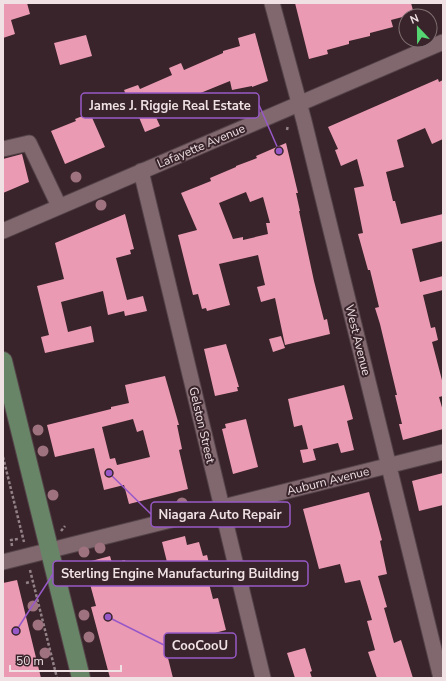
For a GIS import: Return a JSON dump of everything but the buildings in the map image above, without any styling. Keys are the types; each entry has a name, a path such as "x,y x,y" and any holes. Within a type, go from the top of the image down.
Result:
{"main road":[{"path":"3,362 81,678"}],"street":[{"name":"West Avenue","path":"272,3 300,104 441,678"},
{"name":"Lafayette Avenue","path":"3,231 443,42"},
{"path":"3,149 29,143 59,206"},
{"name":"Gelston Street","path":"142,171 263,678"},
{"name":"Auburn Avenue","path":"3,562 443,452"}],"path":[{"path":"287,130 288,125"},
{"path":"3,457 23,535"},
{"path":"11,540 18,539"},
{"path":"30,568 57,678"},
{"path":"26,583 30,582"}],"place":[{"name":"James J. Riggie Real Estate","path":"279,151"},
{"name":"Niagara Auto Repair","path":"109,473"},
{"name":"CooCooU","path":"108,617"},
{"name":"Sterling Engine Manufacturing Building","path":"16,631"}]}
